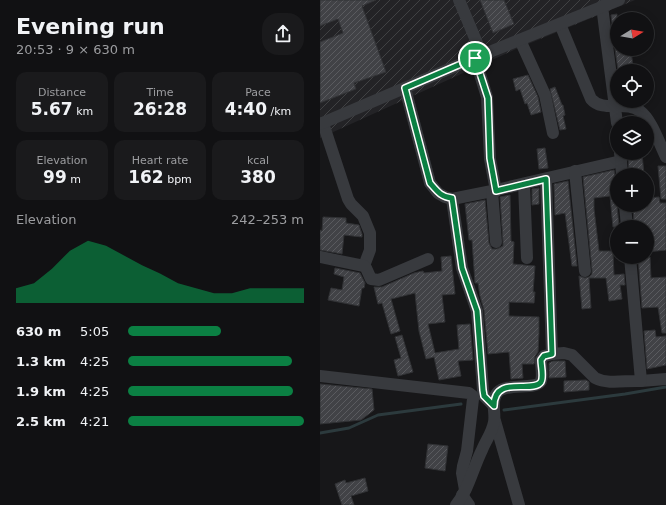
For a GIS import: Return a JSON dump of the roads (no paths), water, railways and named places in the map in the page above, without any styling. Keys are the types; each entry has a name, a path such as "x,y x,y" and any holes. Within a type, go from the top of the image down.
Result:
{"street":[{"path":"459,0 478,57 488,98 490,158 494,191 496,242"},
{"path":"364,266 370,250 370,233 363,216 348,199 321,124 478,57 619,0"},
{"path":"602,6 610,68"},
{"path":"560,24 591,99 595,104 610,106"},
{"path":"520,40 544,95 553,133"},
{"path":"405,88 430,183 438,193 445,197 452,198 494,191 546,179 610,160"},
{"path":"635,108 648,118 666,156"},
{"path":"575,171 586,271"},
{"path":"546,179 552,354"},
{"path":"524,184 527,258"},
{"path":"452,198 462,268 477,311 484,396 494,406"},
{"path":"320,256 364,266 371,279 379,280 428,259"},
{"path":"631,264 641,381"},
{"path":"519,505 495,420 494,398 500,390 516,386 539,384 542,380 541,360 544,356 564,353 572,355 595,378 599,380 613,382 666,379"},
{"path":"320,376 469,392 473,396 473,399 467,451 462,473 464,492 469,505"},
{"path":"456,505 464,492 491,433 495,420"}],"waterway":[{"path":"504,410 666,387"},
{"path":"320,433 349,428 378,415 461,404"}]}
